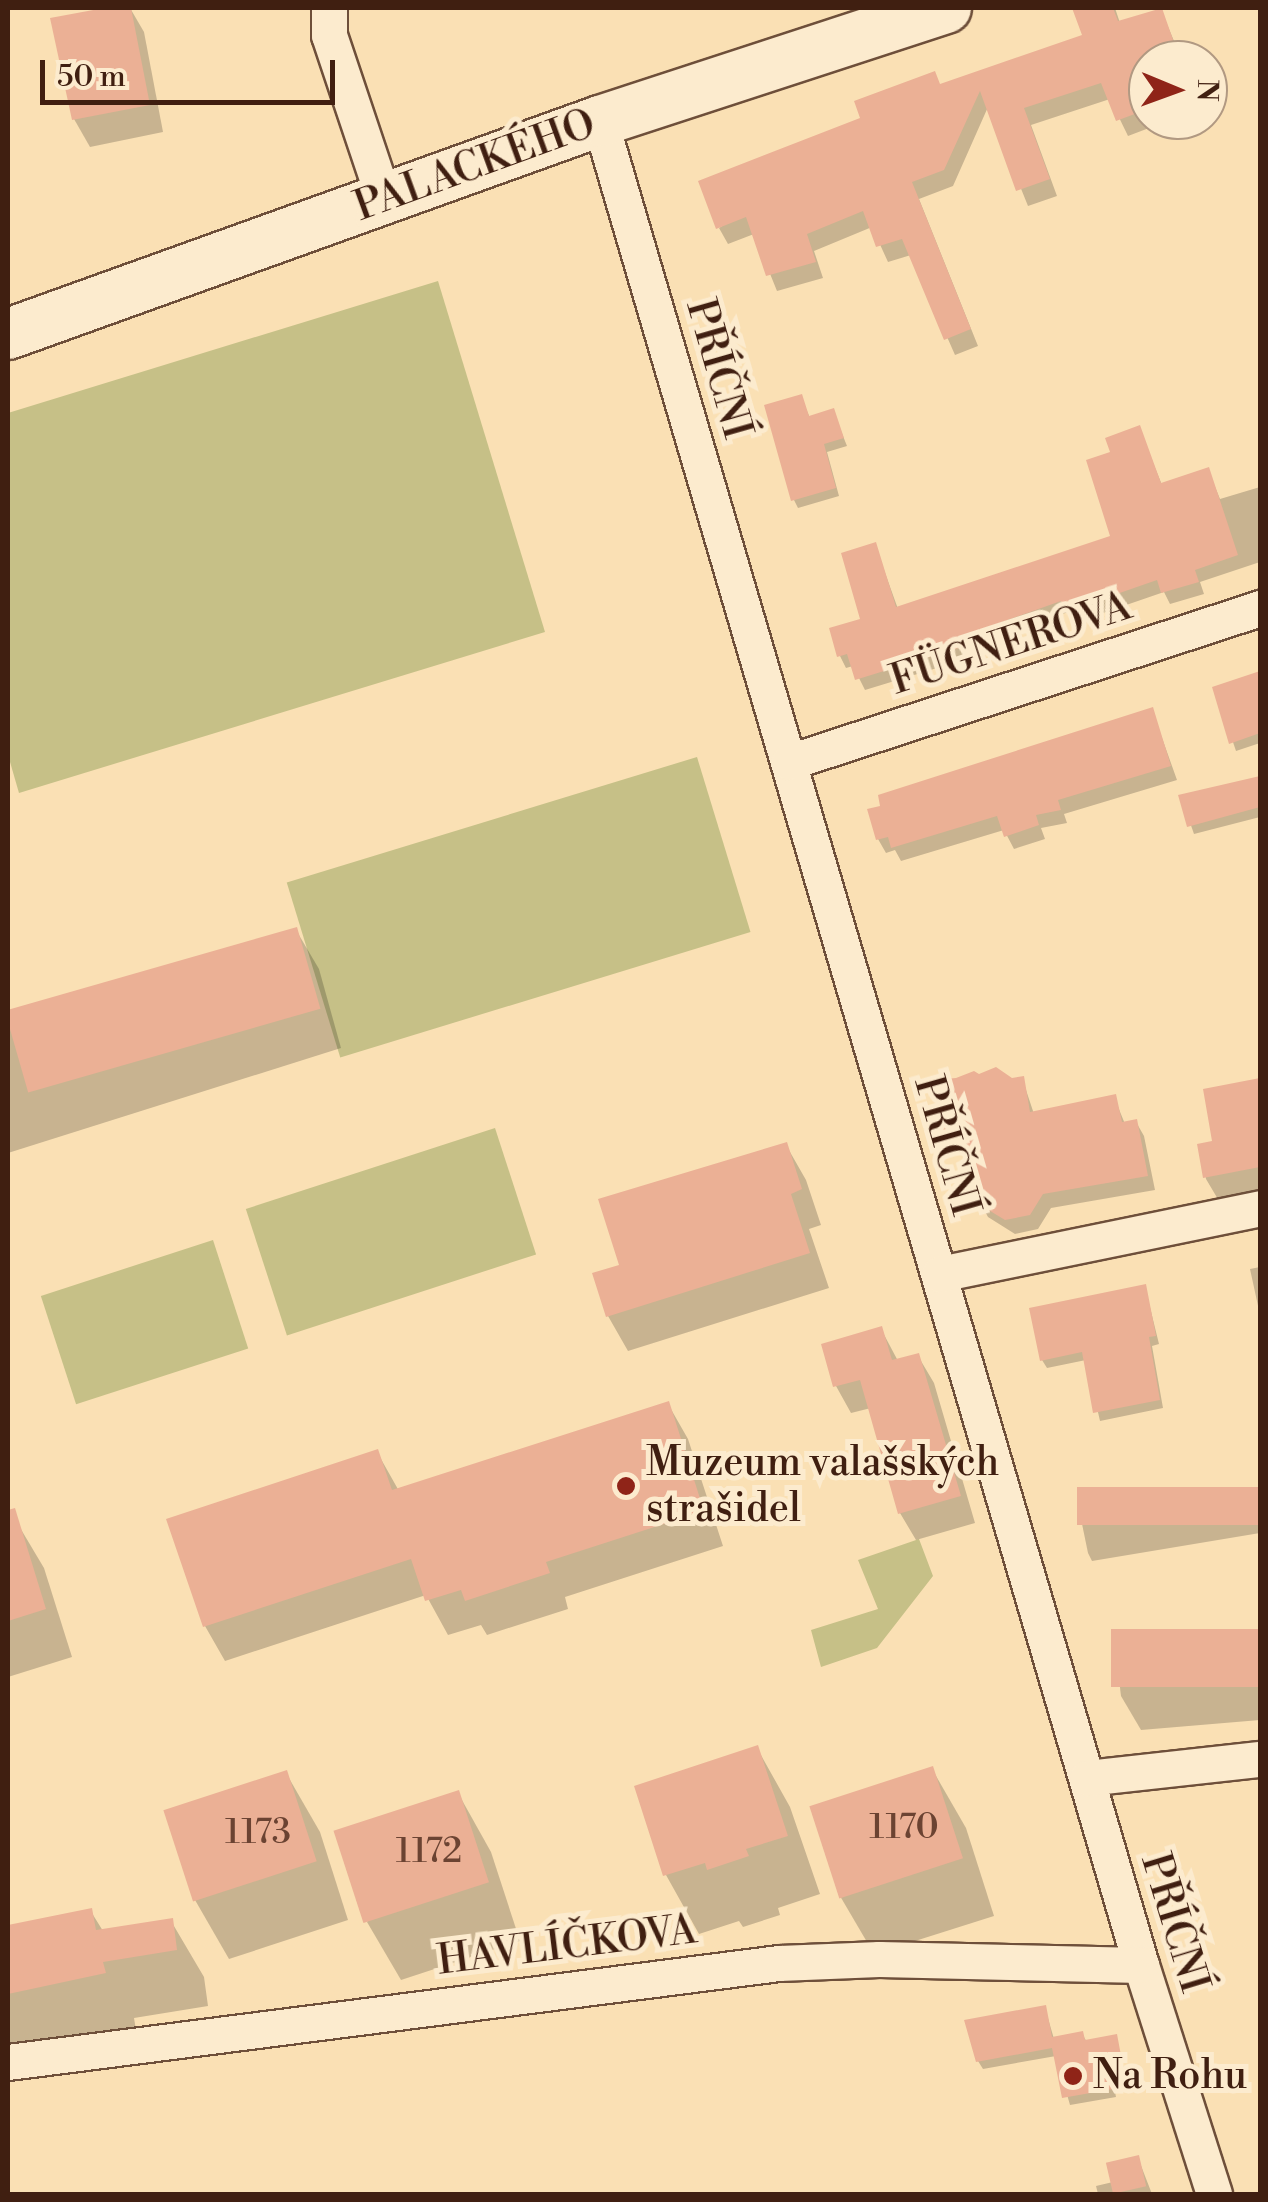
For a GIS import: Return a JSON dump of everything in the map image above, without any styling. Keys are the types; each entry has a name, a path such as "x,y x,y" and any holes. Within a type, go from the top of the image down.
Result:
{"street":[{"path":"329,8 329,35 384,199"},
{"name":"PALACKÉHO","path":"8,334 600,120 946,8"},
{"name":"PŘÍČNÍ","path":"600,120 1141,1965 1214,2194"},
{"name":"FÜGNEROVA","path":"789,762 1260,608"},
{"path":"939,1274 1260,1208"},
{"path":"1086,1778 1260,1759"},
{"name":"HAVLÍČKOVA","path":"8,2062 779,1963 879,1959 1141,1965"}],"shaded area":[{"path":"438,281 545,632 19,793 8,755 8,413"},
{"path":"697,757 751,932 340,1057 287,882"},
{"path":"495,1128 536,1254 287,1335 246,1209"},
{"path":"213,1240 248,1348 76,1404 41,1296"},
{"path":"919,1539 933,1576 877,1648 821,1667 811,1630 878,1609 858,1560"}],"building":[{"path":"104,8 131,8 150,105 72,120 50,18"},
{"path":"1072,8 1113,8 1118,21 1162,8 1173,40 1128,40 1128,116 1116,121 1101,83 1024,108 1050,179 1016,191 980,91 944,170 912,182 971,329 944,340 902,239 876,247 863,211 807,234 816,262 766,276 746,217 716,229 698,181 860,118 854,101 935,71 940,84 1082,35"},
{"path":"802,394 809,416 834,408 844,438 824,444 836,488 791,501 764,405"},
{"path":"1140,425 1161,483 1209,467 1238,555 1195,570 1199,582 1161,593 1157,580 1065,612 1061,601 965,635 968,645 855,680 847,654 837,657 829,628 860,619 841,553 876,542 896,607 1110,536 1086,460 1110,452 1105,438"},
{"path":"1260,671 1260,733 1229,744 1212,687"},
{"path":"1153,707 1171,766 1058,800 1061,810 1036,815 1039,825 1004,837 997,816 891,848 888,837 876,840 867,809 880,806 878,795"},
{"path":"1260,776 1260,807 1187,827 1178,795"},
{"path":"297,927 320,1009 28,1093 8,1010"},
{"path":"996,1067 1012,1078 1024,1076 1030,1112 1116,1094 1122,1122 1137,1119 1148,1176 1043,1194 1030,1215 1005,1220 977,1203 965,1134 943,1138 932,1080 956,1078 974,1071 979,1074"},
{"path":"1260,1078 1260,1167 1203,1178 1197,1144 1212,1141 1203,1089"},
{"path":"787,1142 802,1189 791,1194 810,1253 606,1317 592,1273 619,1265 598,1199"},
{"path":"1146,1284 1156,1336 1149,1337 1160,1400 1093,1413 1082,1352 1040,1361 1029,1308"},
{"path":"882,1326 892,1360 919,1353 961,1496 898,1514 860,1380 833,1387 821,1344"},
{"path":"669,1401 704,1511 546,1562 550,1573 465,1601 461,1590 425,1601 411,1559 203,1627 166,1519 378,1449 392,1490"},
{"path":"1077,1487 1260,1487 1260,1525 1077,1525"},
{"path":"15,1508 46,1609 8,1621 8,1510"},
{"path":"1111,1629 1260,1629 1260,1687 1111,1687"},
{"path":"758,1745 788,1836 746,1849 749,1856 707,1870 705,1863 663,1876 634,1786"},
{"path":"933,1766 963,1858 839,1898 809,1806"},
{"path":"287,1770 317,1861 193,1901 163,1810"},
{"path":"459,1790 489,1882 363,1923 333,1831"},
{"path":"92,1908 96,1930 173,1918 177,1950 103,1962 106,1973 8,1994 8,1925"},
{"path":"1046,2005 1052,2037 1083,2031 1085,2040 1117,2034 1125,2077 1112,2083 1113,2089 1062,2098 1052,2048 976,2062 964,2020"},
{"path":"1139,2155 1146,2186 1113,2194 1106,2163"}],"place":[{"name":"Muzeum valašských strašidel","path":"626,1486"},
{"name":"Na Rohu","path":"1073,2076"}]}
